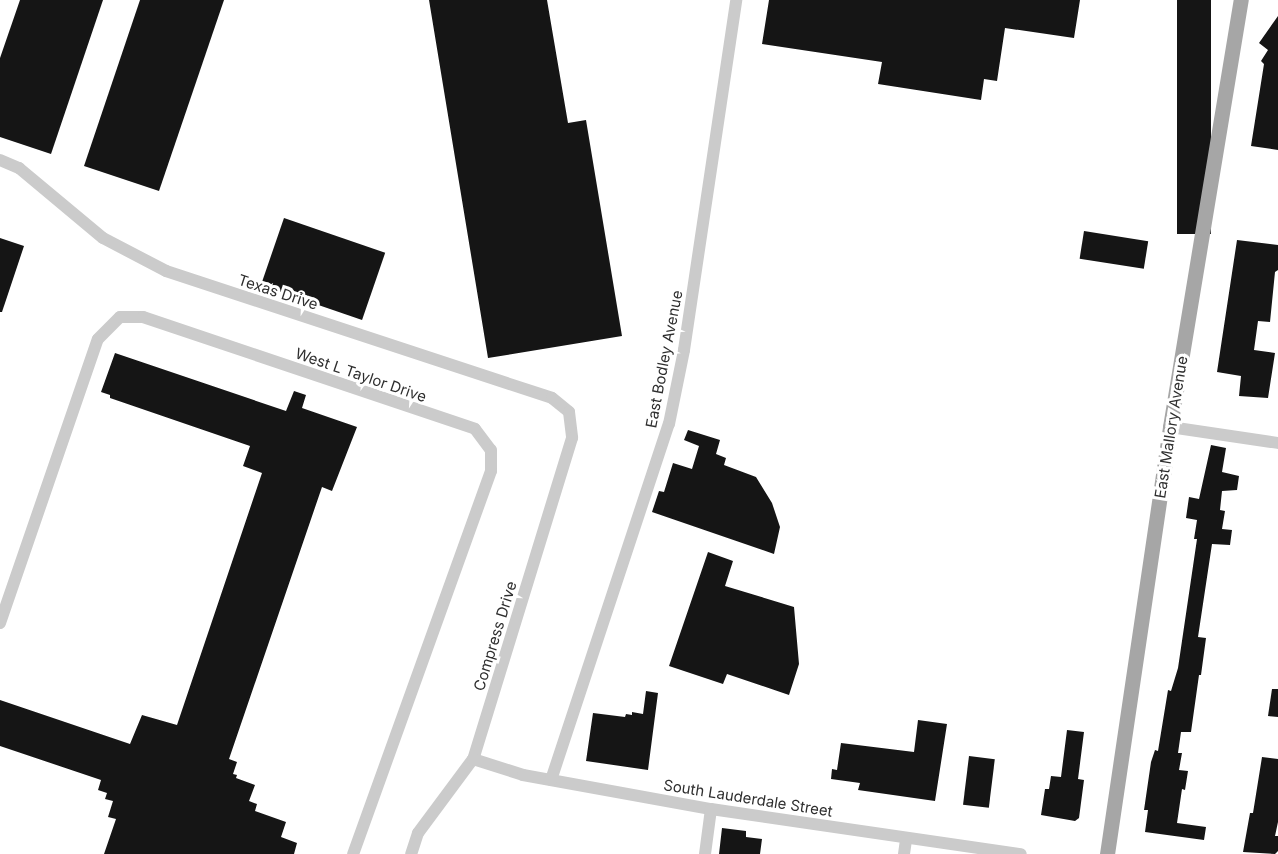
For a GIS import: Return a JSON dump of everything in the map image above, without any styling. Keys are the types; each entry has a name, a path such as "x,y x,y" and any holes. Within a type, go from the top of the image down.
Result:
{"main road":[{"name":"East Mallory Avenue","path":"1107,854 1170,427 1241,0"}],"street":[{"name":"East Bodley Avenue","path":"551,780 669,424 684,350 736,0"},
{"name":"Texas Drive","path":"0,160 19,168 103,238 165,270 552,398 569,412"},
{"name":"West L Taylor Drive","path":"0,623 98,339 120,317 143,317 475,429 491,450 491,471 352,854"},
{"name":"Compress Drive","path":"411,854 418,833 473,759 572,438 569,412"},
{"path":"1170,427 1278,443"},
{"name":"South Lauderdale Street","path":"473,759 523,775 711,809 1021,854"},
{"path":"705,854 711,809"},
{"path":"904,854 906,839"}],"building":[{"path":"20,0 103,0 51,154 0,137 0,58"},
{"path":"140,0 224,0 159,191 84,166"},
{"path":"429,0 547,0 568,123 586,120 622,336 488,358"},
{"path":"769,0 1080,0 1074,38 1005,28 997,81 984,79 981,100 878,84 882,62 762,44"},
{"path":"1177,0 1211,0 1211,234 1177,234"},
{"path":"1278,16 1278,150 1251,146 1264,64 1261,61 1268,50 1259,43"},
{"path":"284,218 385,253 362,320 261,285"},
{"path":"1084,231 1148,241 1144,269 1080,259"},
{"path":"0,238 24,246 2,312 0,312"},
{"path":"1237,240 1278,245 1278,270 1275,272 1270,322 1258,321 1254,350 1275,353 1268,398 1239,396 1241,376 1217,372"},
{"path":"115,353 286,411 294,391 306,395 302,408 357,427 332,491 322,487 229,759 237,762 233,774 237,775 236,778 255,785 249,801 257,804 255,811 286,822 281,837 297,843 294,854 104,854 116,819 108,817 113,801 105,799 107,793 98,790 101,780 0,746 0,700 130,744 142,715 177,725 262,473 243,466 250,446 110,398 110,395 101,392"},
{"path":"688,430 720,440 716,454 726,458 724,465 756,477 772,503 780,527 774,554 652,512 659,491 664,492 673,463 692,469 699,446 684,440"},
{"path":"1211,445 1226,448 1222,472 1239,476 1237,490 1222,491 1220,510 1225,511 1222,529 1232,530 1230,545 1212,544 1198,637 1206,638 1201,675 1199,675 1191,732 1181,732 1178,753 1182,753 1179,770 1188,771 1185,790 1182,789 1177,823 1206,827 1204,840 1145,832 1148,810 1144,810 1151,762 1155,750 1158,751 1168,690 1171,691 1178,668 1197,539 1194,539 1197,520 1186,518 1189,497 1199,499"},
{"path":"708,552 733,561 725,586 794,607 799,664 789,695 727,674 723,684 669,666"},
{"path":"1272,689 1278,689 1278,717 1268,716"},
{"path":"646,691 658,693 648,770 586,761 593,713 625,717 626,714 632,715 632,712 643,714"},
{"path":"918,720 947,724 935,801 858,790 860,783 831,779 832,769 837,770 841,743 914,752"},
{"path":"1067,730 1084,732 1078,779 1084,780 1079,818 1075,821 1041,815 1045,789 1049,789 1051,776 1061,777"},
{"path":"969,756 995,759 989,808 963,805"},
{"path":"1262,757 1278,759 1278,822 1275,836 1278,836 1278,851 1275,854 1243,852 1250,813 1253,813"},
{"path":"722,828 746,831 746,837 762,839 760,854 719,854"}]}
